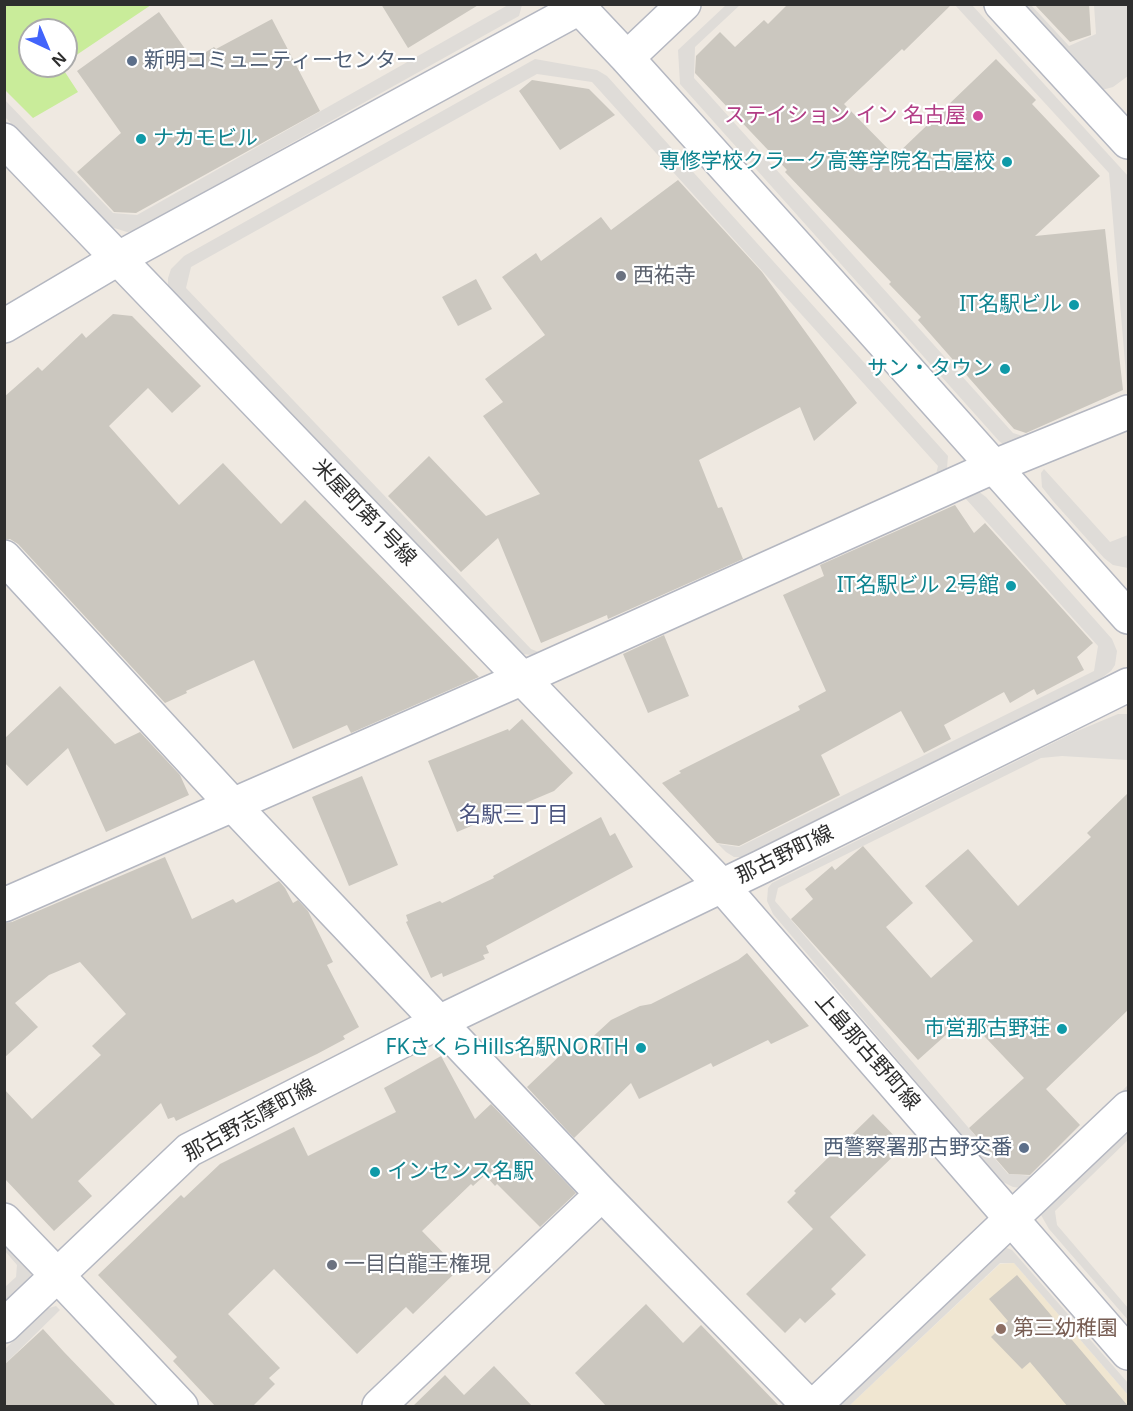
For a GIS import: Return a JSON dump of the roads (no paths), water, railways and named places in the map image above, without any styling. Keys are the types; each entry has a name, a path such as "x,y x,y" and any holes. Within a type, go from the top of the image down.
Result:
{"street":[{"path":"627,58 684,4"},
{"path":"1001,4 1128,142"},
{"path":"4,326 119,258 578,6 995,466 1128,617"},
{"name":"米屋町第1号線","path":"4,140 722,886"},
{"path":"4,905 523,678 995,466 1128,412"},
{"path":"4,557 232,804 602,1194 809,1407"},
{"name":"那古野町線","path":"439,1022 722,886 1128,685"},
{"name":"上畠那古野町線","path":"722,886 1128,1353"},
{"name":"那古野志摩町線","path":"4,1326 189,1150 439,1022"},
{"path":"814,1407 1128,1108"},
{"path":"379,1407 602,1194"},
{"path":"4,1220 181,1407"}],"place":[{"name":"新明コミュニティーセンター","path":"132,61"},
{"name":"ステイション イン 名古屋","path":"978,116"},
{"name":"ナカモビル","path":"141,139"},
{"name":"専修学校クラーク高等学院名古屋校","path":"1007,162"},
{"name":"西祐寺","path":"621,276"},
{"name":"IT名駅ビル","path":"1074,305"},
{"name":"サン・タウン","path":"1005,369"},
{"name":"IT名駅ビル 2号館","path":"1011,586"},
{"name":"市営那古野荘","path":"1062,1029"},
{"name":"FKさくらHills名駅NORTH","path":"641,1048"},
{"name":"西警察署那古野交番","path":"1024,1148"},
{"name":"インセンス名駅","path":"375,1172"},
{"name":"一目白龍王権現","path":"332,1265"},
{"name":"第三幼稚園","path":"1001,1329"}],"district":[{"name":"名駅三丁目","path":"514,816"}]}
